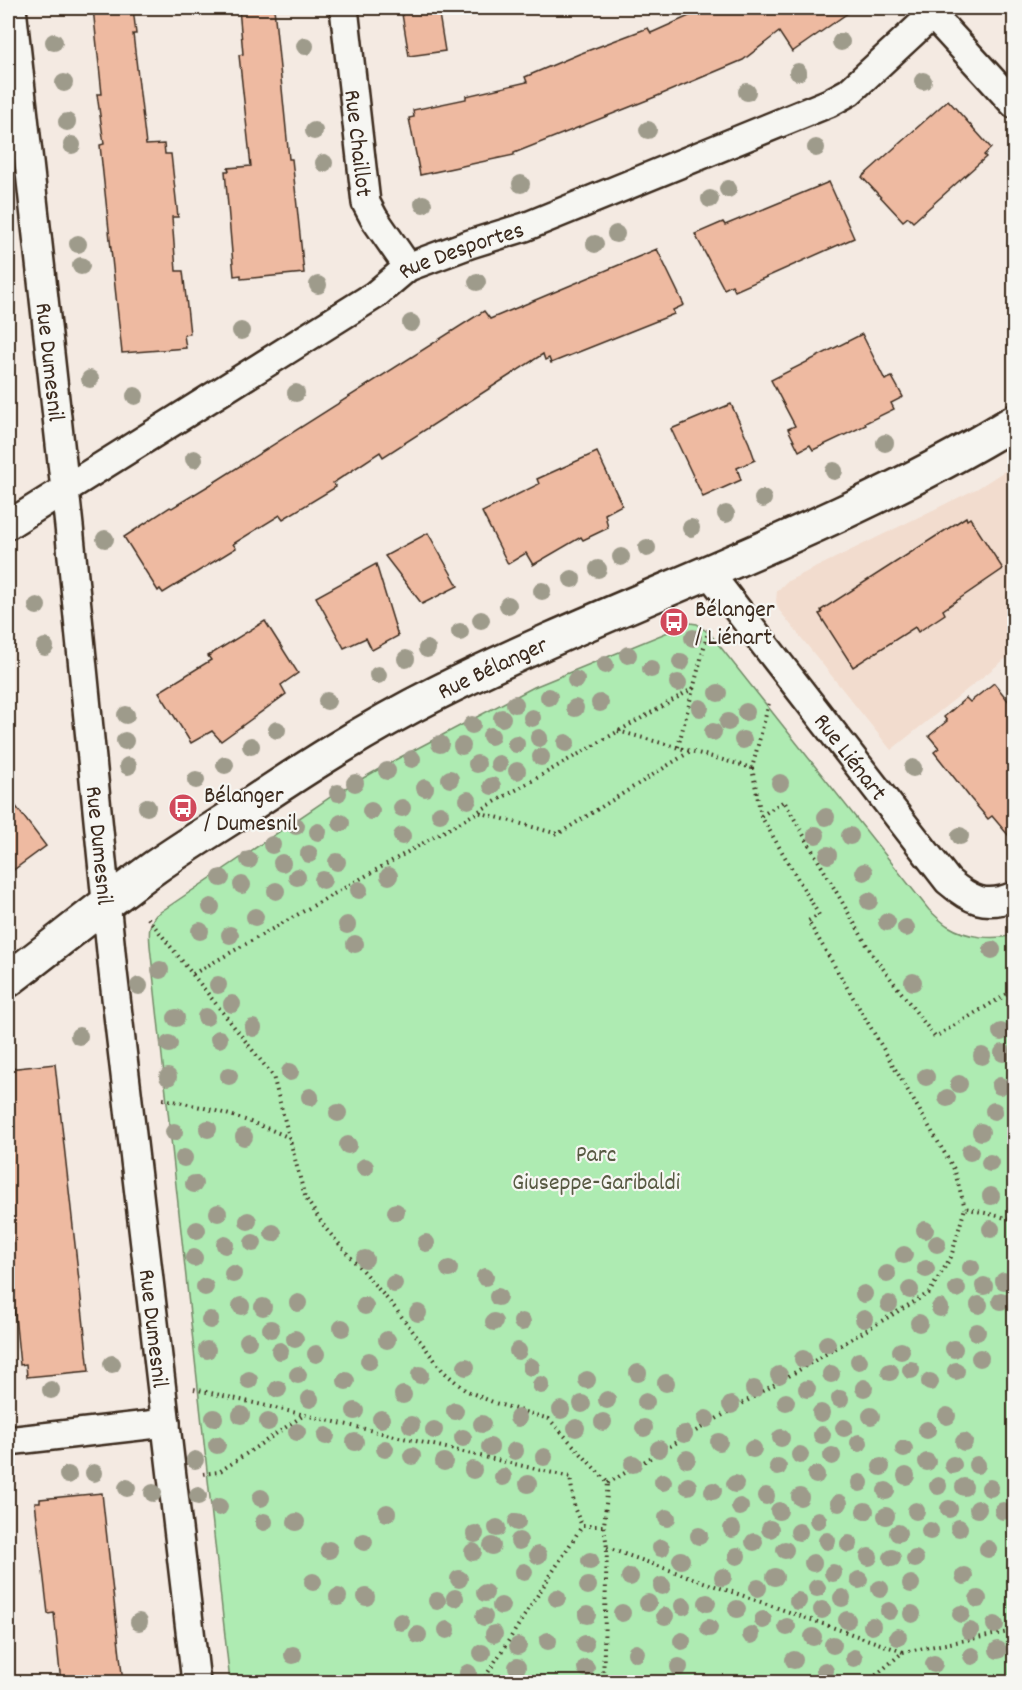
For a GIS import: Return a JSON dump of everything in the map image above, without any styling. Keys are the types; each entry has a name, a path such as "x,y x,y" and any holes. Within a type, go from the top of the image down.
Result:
{"street":[{"name":"Rue Dumesnil","path":"12,8 15,102 64,488 106,905 196,1683"},
{"name":"Rue Chaillot","path":"344,8 366,202 379,227 408,267"},
{"name":"Rue Desportes","path":"8,525 375,295 408,267 525,227 829,103 849,92 929,11"},
{"path":"929,11 1014,104"},
{"name":"Rue Bélanger","path":"8,980 155,867 270,791 372,728 435,694 548,640 709,573 917,477 970,450 1014,422"},
{"name":"Rue Liénart","path":"709,573 948,881 964,895 982,902 1001,902 1014,896"},
{"path":"8,1442 166,1423"}],"path":[{"path":"678,747 709,628"},
{"path":"193,974 694,688"},
{"path":"608,1484 929,1293 951,1257 965,1208 954,1168 808,921 819,915 761,816 752,768 769,704"},
{"path":"618,730 752,768"},
{"path":"478,812 558,834 691,751"},
{"path":"761,816 784,801 872,954 935,1037 1014,990"},
{"path":"148,918 273,1076 305,1197 326,1229 395,1308 443,1371 465,1390 495,1403 549,1419 608,1484 604,1526 607,1548 603,1683"},
{"path":"163,1099 206,1107 247,1119 291,1138"},
{"path":"965,1208 1014,1220"},
{"path":"194,1389 570,1477 575,1510 582,1526"},
{"path":"203,1474 219,1472 304,1414"},
{"path":"582,1526 604,1526"},
{"path":"482,1683 582,1526"},
{"path":"607,1548 903,1652"},
{"path":"868,1683 903,1652 1014,1630"}],"shaded area":[{"path":"1014,465 1014,652 891,750 779,610 776,601 777,591 786,582 978,488"}],"green space":[{"name":"Parc Giuseppe-Garibaldi","path":"690,623 697,624 711,635 929,910 945,924 963,933 989,938 1014,935 1014,1682 230,1682 150,946 150,926 156,915 335,794 395,760 534,687"}],"building":[{"path":"93,8 133,8 136,34 133,34 146,145 164,144 165,154 171,154 178,217 172,217 176,271 183,271 190,334 184,335 186,348 122,353 100,145 104,144 97,94 102,94"},
{"path":"239,8 274,8 289,159 292,159 304,273 241,279 241,275 234,276 225,171 229,171 228,168 251,166 239,55 243,54"},
{"path":"401,8 438,8 445,51 409,56"},
{"path":"707,8 855,8 792,52 779,32 743,60 514,153 514,155 420,175 409,118 414,117 413,110 466,99 466,96 527,82 525,77 579,54 648,28 651,33"},
{"path":"948,100 991,148 984,155 986,157 913,222 908,217 903,221 862,177"},
{"path":"829,182 854,238 735,291 732,285 724,289 695,234 723,222 725,225"},
{"path":"657,249 684,305 673,310 674,314 551,363 549,358 545,360 543,354 383,457 380,452 333,483 336,487 283,519 280,515 233,544 236,548 163,593 160,589 158,591 124,537 484,311 490,319"},
{"path":"862,334 885,380 892,377 903,397 891,403 894,409 865,423 866,425 813,450 810,445 799,451 788,429 795,426 771,380"},
{"path":"731,404 755,460 737,468 741,480 703,497 671,429"},
{"path":"597,452 622,505 605,514 608,528 583,540 581,537 533,565 526,553 508,564 482,512 539,484 537,479"},
{"path":"966,517 967,520 970,518 1003,569 943,610 945,614 918,632 915,627 853,667 819,614 822,613 821,610"},
{"path":"428,533 458,586 422,604 385,556"},
{"path":"376,564 398,636 372,650 366,638 344,648 316,597"},
{"path":"265,621 298,673 281,685 286,694 221,741 212,731 191,743 159,692 211,660 208,656"},
{"path":"994,683 1014,708 1014,842 992,816 988,819 971,799 934,752 939,748 929,736 947,721 944,717 966,698 970,702"},
{"path":"8,796 46,846 8,874"},
{"path":"55,1064 89,1371 27,1377 26,1364 20,1365 8,1245 13,1244 8,1194 8,1069"},
{"path":"102,1493 123,1683 61,1683 54,1613 48,1614 35,1502 40,1502 40,1499"}],"place":[{"name":"Bélanger / Liénart","path":"674,622"},
{"name":"Bélanger / Dumesnil","path":"183,808"}]}
